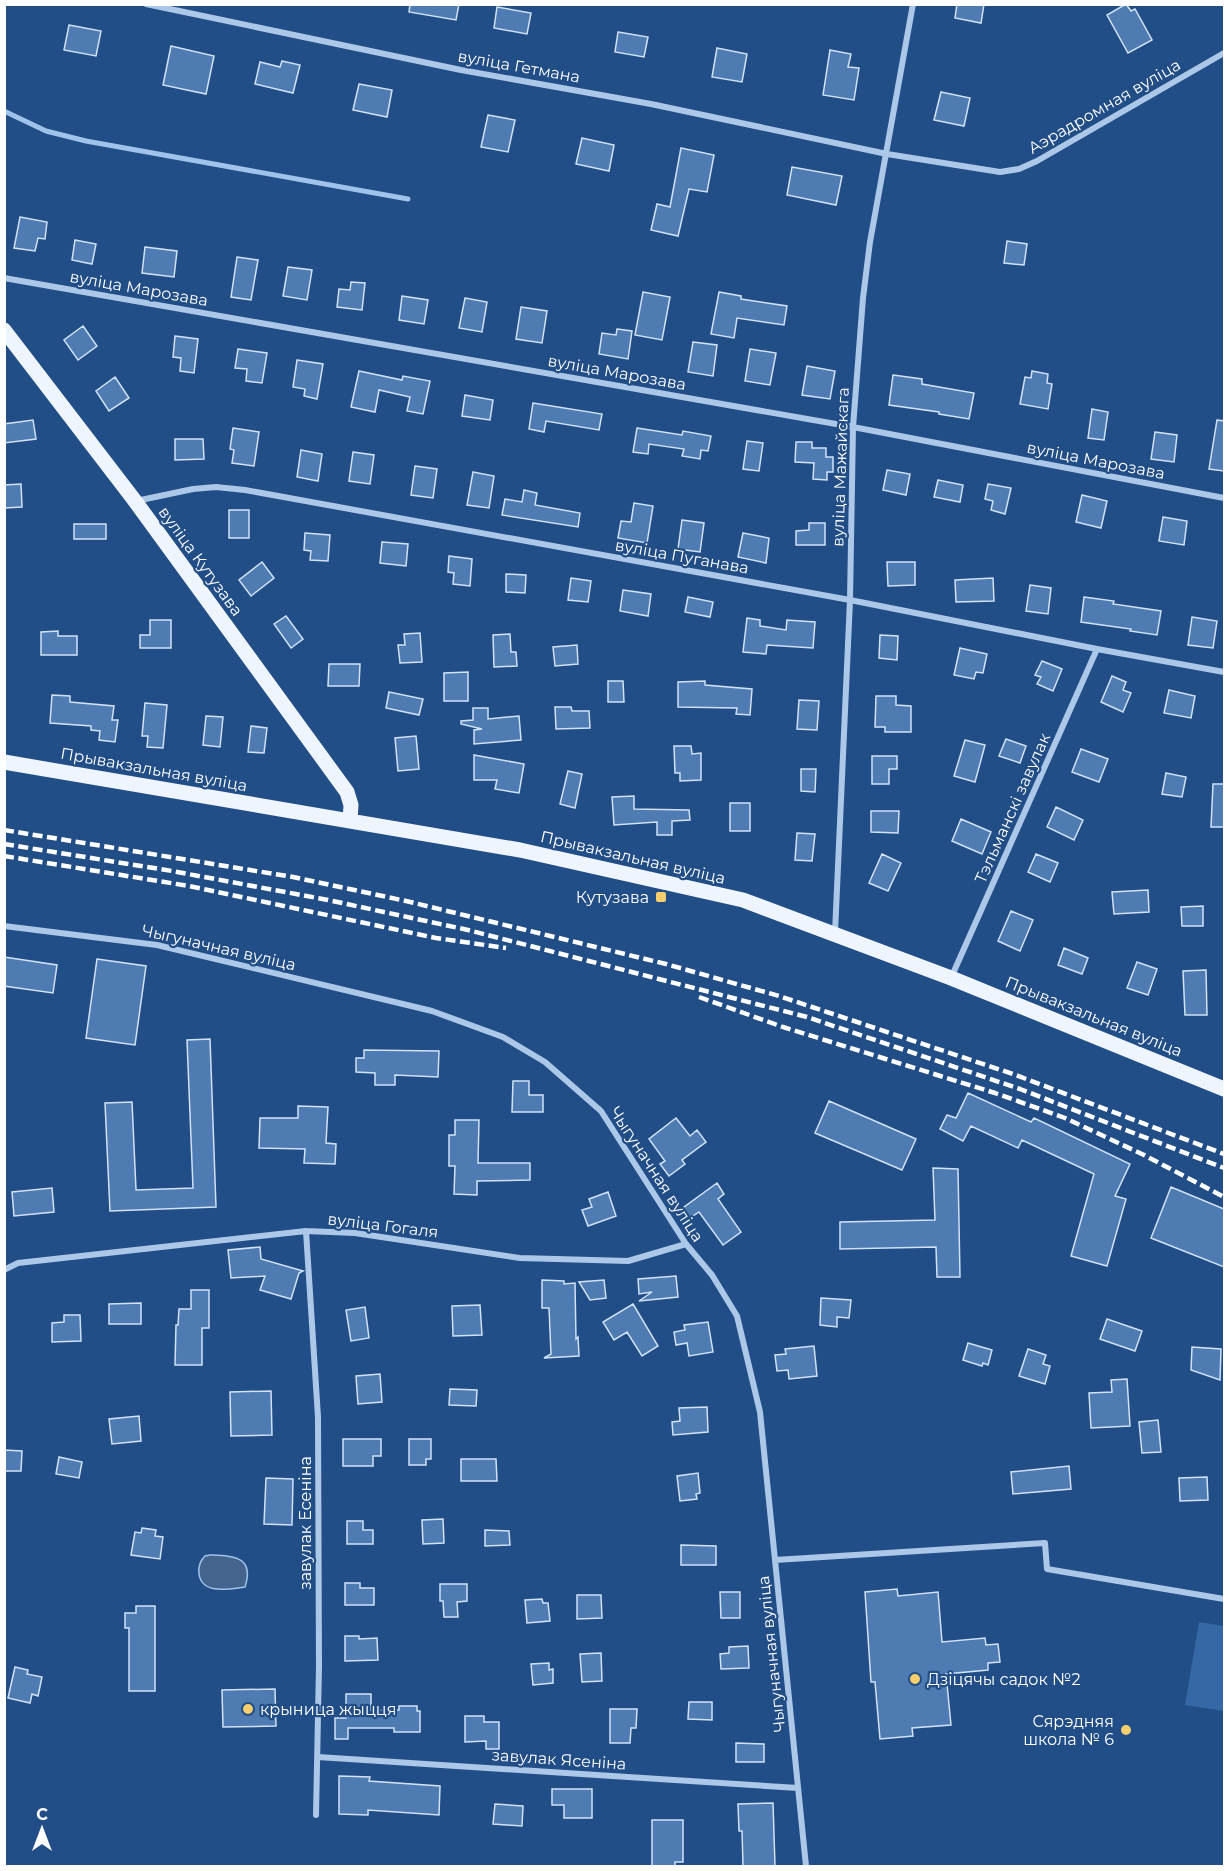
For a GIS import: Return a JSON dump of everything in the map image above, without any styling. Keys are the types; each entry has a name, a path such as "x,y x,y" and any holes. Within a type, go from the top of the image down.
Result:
{"main road":[{"name":"вуліца Кутузава","path":"4,330 135,501 347,792 351,805 350,821"},
{"name":"Прывакзальная вуліца","path":"4,762 520,850 743,900 951,978 1224,1089"}],"street":[{"name":"вуліца Гетмана","path":"146,4 461,70 651,104 886,154"},
{"name":"вуліца Мажайскага","path":"835,934 849,600 853,427 862,298 914,4"},
{"name":"Аэрадромная вуліца","path":"886,154 1000,172 1018,169 1037,161 1224,53"},
{"name":"вуліца Марозава","path":"4,278 853,427 1224,498"},
{"name":"вуліца Пуганава","path":"135,501 194,489 216,487 246,490 849,600 1224,672"},
{"name":"Тэльманскі завулак","path":"951,978 1097,649"},
{"name":"Чыгуначная вуліца","path":"4,926 157,945 432,1011 503,1037 544,1062 601,1111 686,1244 712,1275 737,1317 760,1412 806,1866"},
{"name":"вуліца Гогаля","path":"4,1270 18,1263 306,1231 355,1233 520,1258 628,1261 686,1244"},
{"name":"завулак Есеніна","path":"306,1231 318,1417 316,1815"},
{"path":"775,1560 1045,1543 1047,1569 1224,1599"},
{"name":"завулак Ясеніна","path":"318,1757 798,1788"}],"shaded area":[{"path":"205,1556 234,1557 240,1560 247,1569 245,1587 217,1589 205,1585 201,1581 199,1567"},
{"path":"1199,1622 1224,1626 1224,1711 1185,1705"}],"building":[{"path":"410,4 459,4 456,20 409,12"},
{"path":"957,4 984,4 981,23 955,18"},
{"path":"1126,4 1131,11 1135,9 1152,40 1128,53 1107,15"},
{"path":"497,7 531,13 527,34 494,28"},
{"path":"69,25 101,31 96,56 64,50"},
{"path":"618,32 648,37 644,57 615,52"},
{"path":"171,46 214,56 206,94 163,85"},
{"path":"717,48 747,54 742,82 712,77"},
{"path":"830,50 851,54 848,67 859,68 854,100 823,95"},
{"path":"282,61 300,65 293,93 255,84 260,62 280,67"},
{"path":"359,84 392,90 387,117 353,110"},
{"path":"941,92 970,98 964,126 934,120"},
{"path":"488,115 515,120 508,152 481,147"},
{"path":"582,138 614,145 609,171 576,164"},
{"path":"681,148 714,155 707,192 689,189 678,236 651,230 657,204 670,207"},
{"path":"792,167 842,176 836,205 787,195"},
{"path":"20,217 47,222 45,239 38,238 35,251 14,248"},
{"path":"75,240 96,244 92,264 72,260"},
{"path":"1007,241 1027,244 1024,265 1004,263"},
{"path":"145,247 177,251 174,277 142,273"},
{"path":"237,257 258,260 251,300 231,297"},
{"path":"288,267 312,270 307,300 283,296"},
{"path":"351,282 365,283 362,310 337,307 339,289 350,290"},
{"path":"643,292 670,297 662,340 635,335"},
{"path":"719,292 741,296 741,299 787,306 784,325 737,318 734,338 711,334"},
{"path":"402,296 428,300 424,324 399,320"},
{"path":"465,298 487,302 482,332 459,328"},
{"path":"521,307 547,311 542,343 516,339"},
{"path":"83,326 97,346 78,360 64,340"},
{"path":"617,329 632,331 628,359 599,354 602,333 616,335"},
{"path":"175,336 198,339 194,373 180,371 181,358 173,357"},
{"path":"693,342 717,345 713,376 688,372"},
{"path":"238,349 267,353 262,383 246,381 247,369 235,368"},
{"path":"750,349 776,353 770,385 745,381"},
{"path":"297,360 323,364 317,399 304,396 305,389 293,387"},
{"path":"807,366 835,371 830,399 802,395"},
{"path":"359,371 402,380 403,376 430,381 423,414 407,411 410,397 379,390 375,412 351,407"},
{"path":"1032,371 1048,374 1047,383 1052,384 1048,409 1020,404 1025,377 1031,378"},
{"path":"893,375 922,379 922,384 974,393 969,419 889,405"},
{"path":"115,377 129,398 109,411 96,391"},
{"path":"465,395 493,400 490,420 462,416"},
{"path":"533,403 602,414 599,430 546,421 544,432 529,429"},
{"path":"1092,409 1108,412 1104,440 1088,438"},
{"path":"33,420 36,439 4,443 4,424"},
{"path":"1217,420 1224,421 1224,471 1209,469"},
{"path":"233,428 259,432 254,466 232,463 234,450 230,449"},
{"path":"637,428 682,435 683,431 711,436 708,451 701,450 700,459 682,456 684,449 649,444 648,454 633,452"},
{"path":"1155,432 1177,435 1174,462 1151,459"},
{"path":"175,439 203,439 204,459 175,460"},
{"path":"747,441 763,443 759,471 743,469"},
{"path":"796,442 812,442 812,448 826,448 826,457 833,457 833,472 827,472 827,480 813,479 814,463 795,462"},
{"path":"301,450 322,454 318,481 297,477"},
{"path":"353,452 374,455 370,484 349,481"},
{"path":"415,466 437,469 433,498 411,495"},
{"path":"887,470 910,474 906,495 883,490"},
{"path":"473,472 494,476 489,508 467,505"},
{"path":"938,480 963,485 960,502 934,497"},
{"path":"21,484 22,507 4,508 4,485"},
{"path":"988,484 1011,488 1005,514 991,510 993,501 985,499"},
{"path":"524,490 537,493 535,505 580,513 578,527 502,515 505,499 522,502"},
{"path":"1082,495 1107,501 1101,528 1076,522"},
{"path":"634,503 653,506 647,543 618,538 621,521 631,522"},
{"path":"229,510 249,510 249,538 229,538"},
{"path":"1163,517 1187,521 1184,545 1159,541"},
{"path":"682,520 704,523 700,552 678,549"},
{"path":"809,523 825,523 825,545 796,545 796,531 809,530"},
{"path":"74,524 106,524 106,539 74,539"},
{"path":"305,533 330,535 328,561 310,560 311,551 304,550"},
{"path":"743,533 769,538 766,563 738,557"},
{"path":"382,542 408,544 406,566 380,563"},
{"path":"449,556 472,559 470,586 453,584 454,573 448,572"},
{"path":"262,562 274,578 251,596 239,580"},
{"path":"887,562 915,562 915,585 888,586"},
{"path":"506,574 526,575 525,593 506,592"},
{"path":"571,578 591,581 588,602 568,600"},
{"path":"993,578 994,601 956,602 955,580"},
{"path":"1030,585 1051,588 1048,614 1026,611"},
{"path":"623,590 651,594 648,616 620,611"},
{"path":"688,597 713,602 710,617 685,612"},
{"path":"1084,597 1161,611 1157,635 1081,622"},
{"path":"286,616 303,639 291,648 274,624"},
{"path":"1192,617 1217,621 1213,648 1188,645"},
{"path":"747,618 760,620 760,626 786,630 787,620 815,622 813,648 767,645 766,654 743,652"},
{"path":"150,620 171,620 171,648 140,648 140,635 150,635"},
{"path":"58,631 58,636 77,636 77,655 41,655 41,632"},
{"path":"420,633 422,662 400,663 398,645 405,645 404,634"},
{"path":"510,634 511,652 516,652 517,666 494,667 493,635"},
{"path":"880,635 898,636 897,660 879,658"},
{"path":"577,645 578,664 555,666 553,647"},
{"path":"960,648 987,654 983,673 976,672 974,679 954,675"},
{"path":"1042,661 1062,669 1053,691 1037,684 1041,677 1035,675"},
{"path":"329,664 360,664 359,686 328,686"},
{"path":"468,672 468,701 444,701 444,673"},
{"path":"1112,676 1126,682 1123,690 1131,693 1123,712 1101,702"},
{"path":"608,681 623,681 624,702 608,702"},
{"path":"705,681 705,685 752,689 750,715 736,714 737,708 678,707 678,682"},
{"path":"1169,690 1195,696 1191,718 1164,713"},
{"path":"389,692 423,699 419,715 386,708"},
{"path":"52,695 70,696 70,702 114,706 112,720 118,720 115,742 99,740 100,731 91,730 91,726 50,723"},
{"path":"876,696 896,696 896,705 911,706 911,732 885,732 885,727 875,727"},
{"path":"799,700 819,701 817,730 797,729"},
{"path":"145,703 167,705 163,748 147,747 148,736 142,736"},
{"path":"555,707 571,707 572,711 589,711 590,728 556,729"},
{"path":"473,708 488,708 488,719 519,716 521,740 474,744 474,730 482,729 461,724 461,721 473,720"},
{"path":"206,716 223,717 220,747 203,745"},
{"path":"251,726 267,728 264,753 248,752"},
{"path":"416,736 419,769 398,771 395,738"},
{"path":"1006,739 1026,746 1020,763 999,756"},
{"path":"965,740 985,745 975,782 954,776"},
{"path":"674,746 691,746 692,754 701,753 701,780 680,781 680,773 675,773"},
{"path":"1081,749 1108,759 1099,782 1072,772"},
{"path":"474,755 524,764 519,793 495,789 497,780 474,780"},
{"path":"872,756 897,756 897,769 889,769 889,784 872,784"},
{"path":"801,769 816,769 815,792 801,791"},
{"path":"568,771 582,774 575,808 560,804"},
{"path":"1166,773 1186,777 1182,797 1162,794"},
{"path":"1213,784 1224,784 1224,827 1211,827"},
{"path":"634,796 634,809 689,810 690,820 672,821 672,835 657,835 657,822 614,825 612,797"},
{"path":"730,803 750,803 750,831 730,831"},
{"path":"1056,807 1083,820 1074,840 1047,827"},
{"path":"871,811 899,811 898,833 871,832"},
{"path":"961,819 991,832 982,854 952,841"},
{"path":"797,833 815,834 812,861 795,860"},
{"path":"882,854 901,863 888,891 869,883"},
{"path":"1036,854 1058,863 1050,882 1028,872"},
{"path":"1148,890 1149,912 1114,914 1112,892"},
{"path":"1203,906 1203,926 1182,926 1181,907"},
{"path":"1011,911 1033,920 1020,951 998,941"},
{"path":"1064,948 1088,958 1082,974 1058,965"},
{"path":"4,957 57,965 53,993 4,986"},
{"path":"97,959 146,966 135,1045 86,1038"},
{"path":"1137,962 1157,969 1148,995 1127,988"},
{"path":"1206,970 1207,1015 1185,1015 1183,971"},
{"path":"210,1039 216,1207 110,1211 105,1103 132,1102 136,1190 193,1188 187,1040"},
{"path":"364,1050 439,1051 438,1077 395,1075 395,1085 375,1085 375,1073 356,1072 356,1058 364,1058"},
{"path":"513,1081 529,1081 529,1095 543,1095 543,1112 512,1112"},
{"path":"968,1093 1031,1122 1034,1118 1130,1164 1115,1196 1126,1199 1107,1266 1071,1256 1094,1174 1022,1140 1018,1148 971,1126 963,1141 940,1129 947,1115 956,1118"},
{"path":"829,1101 916,1139 902,1170 815,1133"},
{"path":"298,1106 328,1107 326,1143 336,1144 335,1164 304,1163 305,1149 259,1148 260,1118 298,1118"},
{"path":"676,1118 690,1136 697,1130 706,1142 682,1160 685,1164 669,1176 660,1164 665,1161 649,1139"},
{"path":"455,1120 479,1120 478,1163 530,1163 530,1180 477,1181 477,1195 454,1194 455,1166 449,1166 449,1135 455,1135"},
{"path":"933,1168 958,1169 960,1277 937,1277 936,1247 840,1249 840,1222 935,1220"},
{"path":"717,1183 724,1194 718,1199 741,1232 723,1245 699,1212 687,1220 680,1210"},
{"path":"1171,1187 1224,1209 1224,1267 1151,1238"},
{"path":"52,1188 54,1212 14,1216 12,1192"},
{"path":"608,1192 616,1216 588,1226 582,1210 592,1207 589,1199"},
{"path":"260,1247 261,1259 303,1271 299,1273 291,1299 260,1290 265,1276 231,1278 228,1250"},
{"path":"676,1276 678,1297 639,1301 652,1292 639,1294 638,1279"},
{"path":"542,1280 564,1281 564,1284 575,1283 576,1339 578,1337 579,1356 544,1358 551,1354 549,1308 542,1308"},
{"path":"604,1280 606,1298 590,1300 579,1282"},
{"path":"191,1290 209,1290 209,1328 202,1328 202,1365 175,1365 176,1325 178,1325 179,1309 191,1309"},
{"path":"821,1298 851,1300 849,1318 837,1317 837,1327 820,1325"},
{"path":"141,1303 141,1324 109,1324 109,1304"},
{"path":"633,1304 658,1346 642,1356 627,1332 614,1340 603,1322"},
{"path":"480,1305 482,1335 453,1336 452,1306"},
{"path":"365,1307 369,1338 351,1341 346,1310"},
{"path":"64,1315 80,1315 81,1341 52,1342 52,1323 64,1322"},
{"path":"1107,1319 1142,1331 1135,1351 1100,1339"},
{"path":"708,1322 713,1352 689,1356 687,1343 676,1345 674,1332 685,1330 684,1325"},
{"path":"968,1343 992,1350 988,1365 983,1363 982,1366 963,1360"},
{"path":"814,1346 817,1376 789,1379 788,1370 777,1371 775,1355 786,1354 785,1349"},
{"path":"1192,1347 1221,1349 1220,1380 1191,1370"},
{"path":"1028,1349 1046,1355 1043,1364 1050,1366 1045,1384 1019,1376"},
{"path":"380,1374 382,1402 358,1404 356,1376"},
{"path":"1127,1379 1130,1426 1091,1428 1089,1393 1112,1392 1111,1380"},
{"path":"450,1389 477,1390 476,1406 449,1405"},
{"path":"271,1391 272,1435 231,1436 230,1392"},
{"path":"707,1407 708,1432 673,1435 672,1422 680,1421 679,1408"},
{"path":"139,1416 141,1441 112,1444 109,1419"},
{"path":"1158,1420 1161,1452 1142,1453 1139,1422"},
{"path":"343,1439 381,1439 381,1456 373,1456 373,1466 343,1466"},
{"path":"409,1439 431,1439 431,1459 426,1459 426,1465 409,1465"},
{"path":"4,1450 22,1451 21,1471 4,1471"},
{"path":"59,1457 82,1462 79,1478 56,1474"},
{"path":"461,1459 496,1459 497,1481 461,1481"},
{"path":"1069,1466 1071,1489 1013,1494 1011,1472"},
{"path":"698,1473 700,1493 696,1494 697,1499 680,1501 677,1476"},
{"path":"1207,1477 1208,1500 1180,1501 1179,1478"},
{"path":"266,1478 293,1479 292,1525 264,1524"},
{"path":"443,1519 444,1543 423,1544 422,1520"},
{"path":"347,1521 363,1521 363,1530 373,1530 373,1544 347,1544"},
{"path":"142,1528 156,1530 155,1536 163,1537 160,1559 131,1555 135,1532 141,1533"},
{"path":"485,1530 509,1531 510,1545 485,1546"},
{"path":"681,1545 716,1546 716,1565 681,1565"},
{"path":"345,1583 360,1583 360,1588 374,1588 374,1605 345,1605"},
{"path":"440,1584 467,1584 467,1601 457,1602 458,1617 444,1617 443,1601 440,1601"},
{"path":"897,1589 898,1596 938,1592 942,1642 985,1638 986,1645 998,1644 1000,1662 988,1663 988,1670 946,1674 951,1725 912,1728 913,1736 880,1739 875,1682 871,1682 865,1592"},
{"path":"720,1592 740,1592 740,1618 721,1618"},
{"path":"577,1595 601,1595 602,1618 577,1619"},
{"path":"542,1599 543,1603 548,1603 550,1621 527,1623 525,1600"},
{"path":"136,1606 155,1606 155,1691 129,1691 129,1628 125,1628 125,1613 136,1613"},
{"path":"345,1636 359,1636 359,1639 377,1638 378,1660 345,1661"},
{"path":"748,1646 749,1668 721,1669 720,1654 729,1653 729,1647"},
{"path":"601,1653 602,1681 582,1682 580,1654"},
{"path":"549,1663 549,1670 553,1669 553,1683 533,1685 531,1664"},
{"path":"15,1667 28,1670 27,1674 42,1677 38,1696 32,1694 30,1703 8,1698"},
{"path":"275,1689 276,1726 223,1727 222,1690"},
{"path":"346,1694 371,1694 371,1710 399,1710 399,1706 417,1706 417,1711 420,1711 420,1732 394,1732 394,1728 348,1728 348,1739 335,1739 335,1718 346,1718"},
{"path":"689,1702 712,1702 712,1720 688,1719"},
{"path":"610,1709 637,1709 636,1728 631,1728 630,1743 610,1743"},
{"path":"465,1716 484,1716 484,1722 499,1722 499,1749 486,1749 486,1741 465,1742"},
{"path":"736,1743 764,1744 764,1762 736,1762"},
{"path":"339,1776 370,1777 369,1781 440,1786 439,1815 368,1810 368,1815 339,1814"},
{"path":"552,1789 592,1789 592,1818 564,1818 564,1805 552,1805"},
{"path":"773,1803 775,1866 743,1866 742,1831 739,1831 738,1804"},
{"path":"495,1804 523,1806 522,1826 493,1824"},
{"path":"652,1820 683,1820 683,1862 675,1862 675,1866 652,1866"}],"waterway":[{"path":"4,111 46,131 86,141 408,199"}],"railway":[{"path":"4,830 293,877 406,901 666,964 779,996 1013,1074 1224,1154"},
{"path":"4,844 172,871 328,900 468,930 807,1017 1020,1089 1224,1168"},
{"path":"4,856 189,886 436,938 506,948"},
{"path":"699,997 783,1027 995,1093 1065,1118 1144,1155 1224,1197"}],"place":[{"name":"Кутузава","path":"661,897"},
{"name":"Дзіцячы садок №2","path":"915,1679"},
{"name":"крыница жыцця","path":"248,1709"},
{"name":"Сярэдняя школа № 6","path":"1126,1730"}]}
